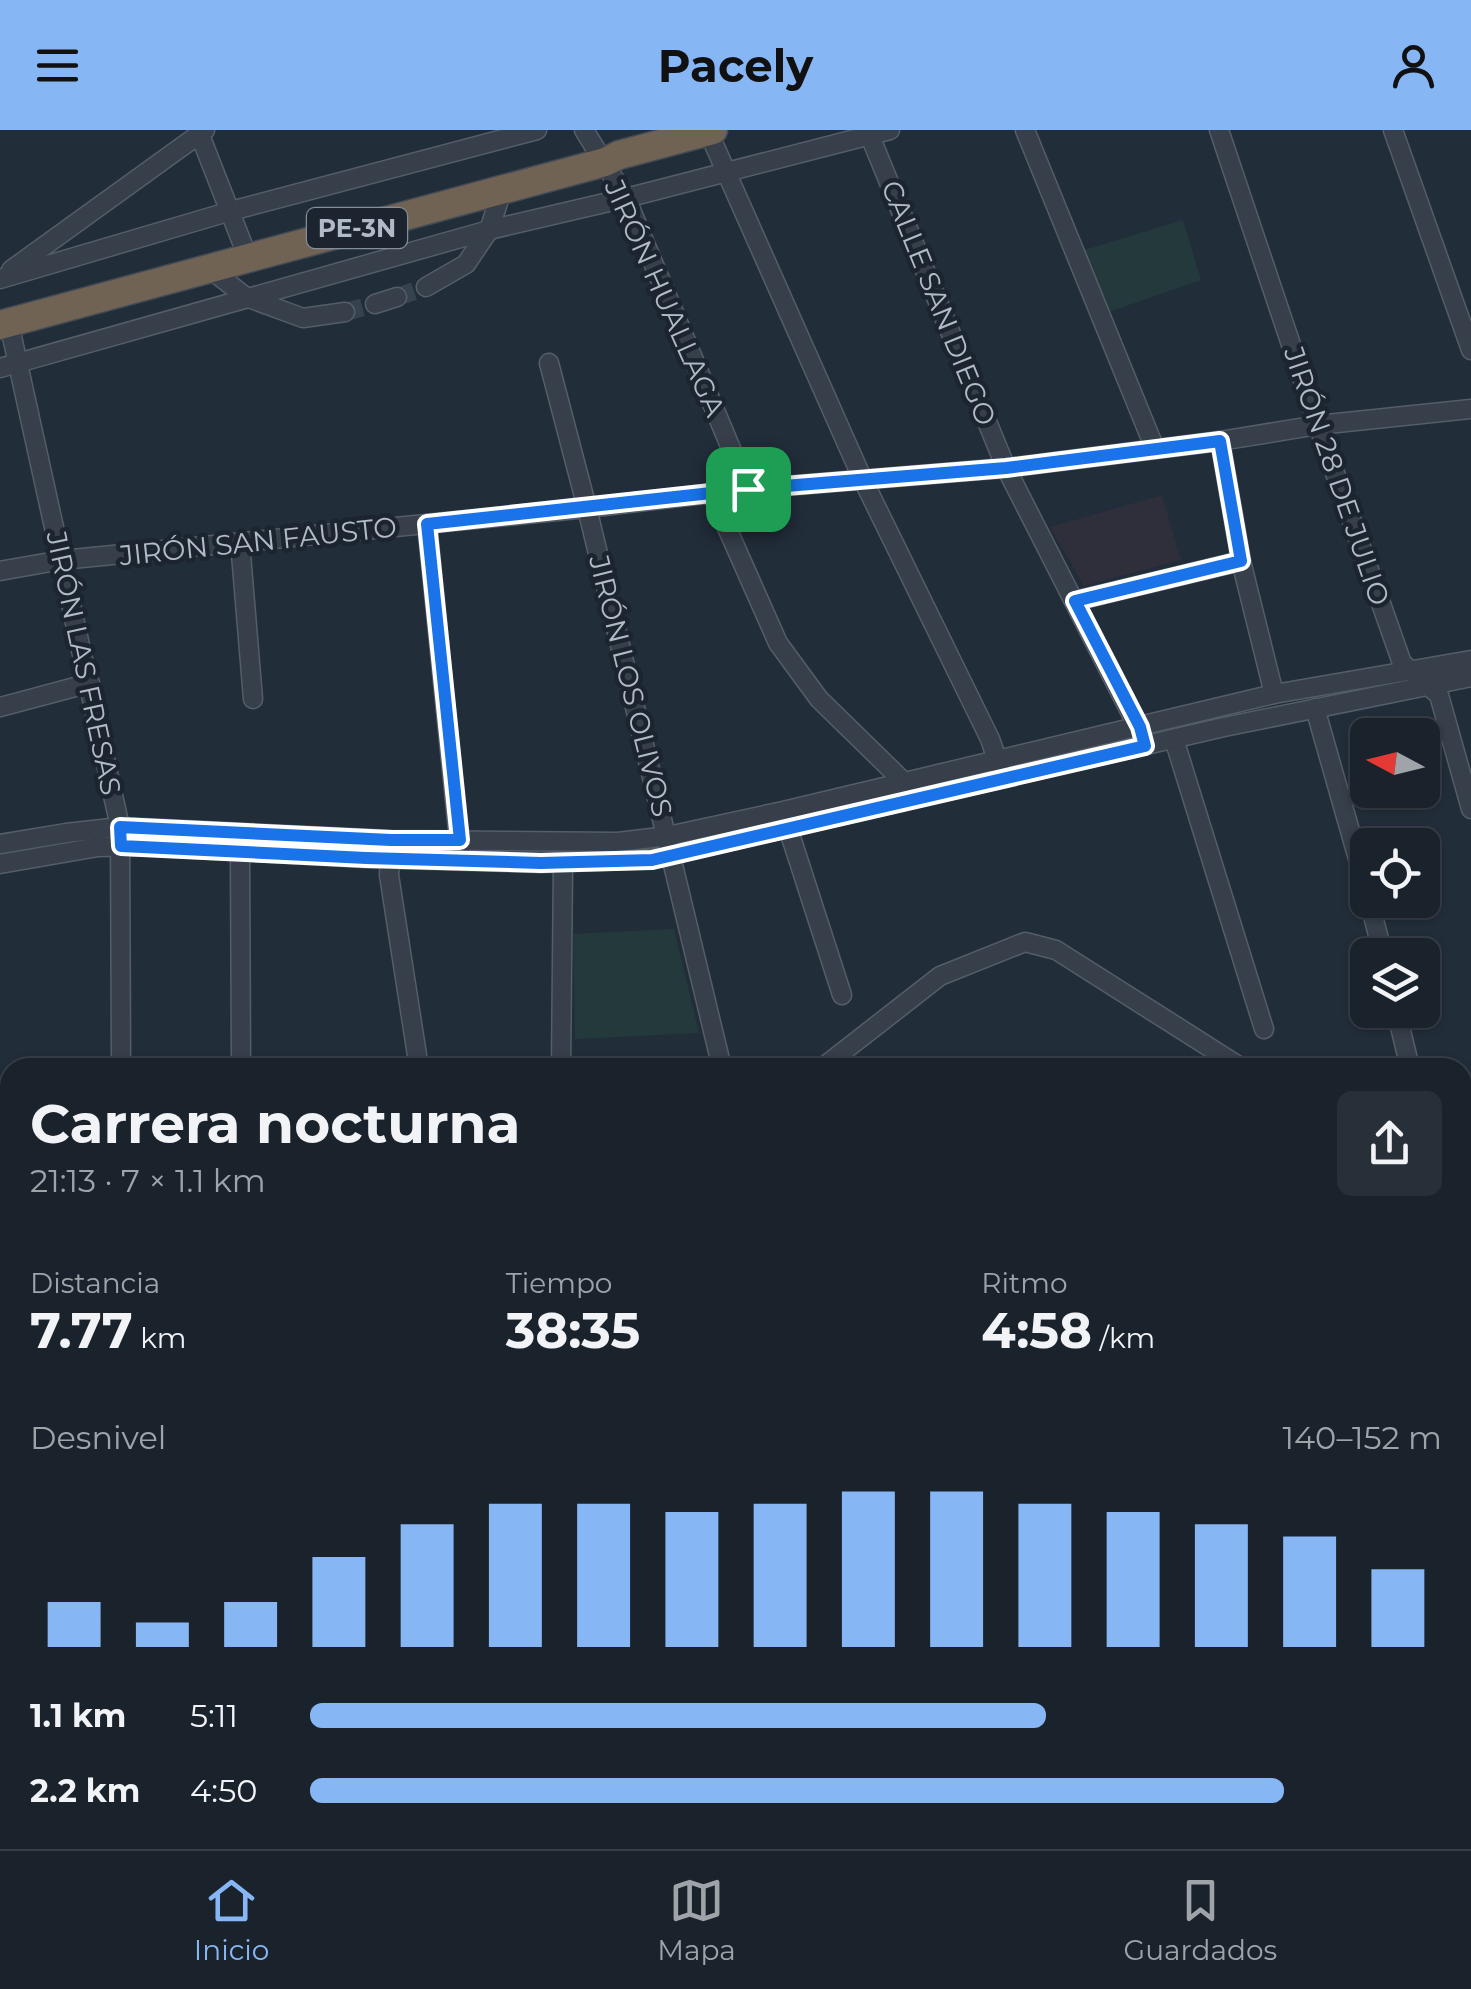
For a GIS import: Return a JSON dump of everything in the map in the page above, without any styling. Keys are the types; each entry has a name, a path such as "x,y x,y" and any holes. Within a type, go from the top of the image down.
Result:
{"highway":[{"name":"PE-3N","path":"5,324 710,131"}],"street":[{"path":"0,279 231,211 538,130"},
{"name":"JIRÓN HUALLAGA","path":"584,130 626,198 748,489"},
{"path":"9,365 489,230 890,130"},
{"path":"1026,130 1156,449"},
{"name":"JIRÓN 28 DE JULIO","path":"1219,130 1402,662 1439,695 1471,809"},
{"path":"1393,130 1471,350"},
{"path":"0,279 201,131 248,258"},
{"path":"710,131 863,480 1001,769"},
{"name":"CALLE SAN DIEGO","path":"868,133 1006,468 1142,736"},
{"path":"426,287 466,264 489,230 503,188"},
{"path":"210,269 246,298 302,318 345,312"},
{"path":"375,304 397,297"},
{"name":"JIRÓN LAS FRESAS","path":"5,324 9,365 62,560 120,837 122,1058"},
{"name":"JIRÓN LOS OLIVOS","path":"549,363 720,1058"},
{"name":"JIRÓN SAN FAUSTO","path":"0,572 62,560 748,489 1006,468 1318,425 1471,409"},
{"path":"1220,441 1241,561 1274,694"},
{"path":"712,494 778,643 819,699 904,782"},
{"path":"427,524 460,861"},
{"path":"240,542 253,700"},
{"path":"1075,601 1241,561"},
{"path":"0,844 66,833 240,852 460,861 626,862 788,828 1001,769 1142,736 1274,694 1471,660"},
{"path":"1142,736 1174,739 1471,677"},
{"path":"0,706 90,683"},
{"path":"1315,708 1350,833"},
{"path":"1174,739 1264,1029"},
{"path":"0,864 98,847 120,837 618,842 668,836 904,782 1001,769"},
{"path":"788,828 842,994"},
{"path":"240,852 241,1058"},
{"path":"390,859 389,875 417,1058"},
{"path":"561,1058 563,863"},
{"path":"835,1058 940,976 1025,942 1056,950 1226,1058"},
{"path":"1400,1028 1408,1058"}],"shaded area":[{"path":"1162,495 1181,560 1084,586 1050,527"}],"green space":[{"path":"1183,220 1201,280 1106,313 1081,251"},
{"path":"674,929 699,1033 575,1039 573,934"}],"tunnel":[{"path":"397,297 426,287"},
{"path":"345,312 375,304"}],"route":[{"path":"1220,441 1241,561 1075,601 1140,727 1145,746 652,860 541,863 121,846 120,827 460,840 427,524 748,489 1006,468 1220,441"}]}
